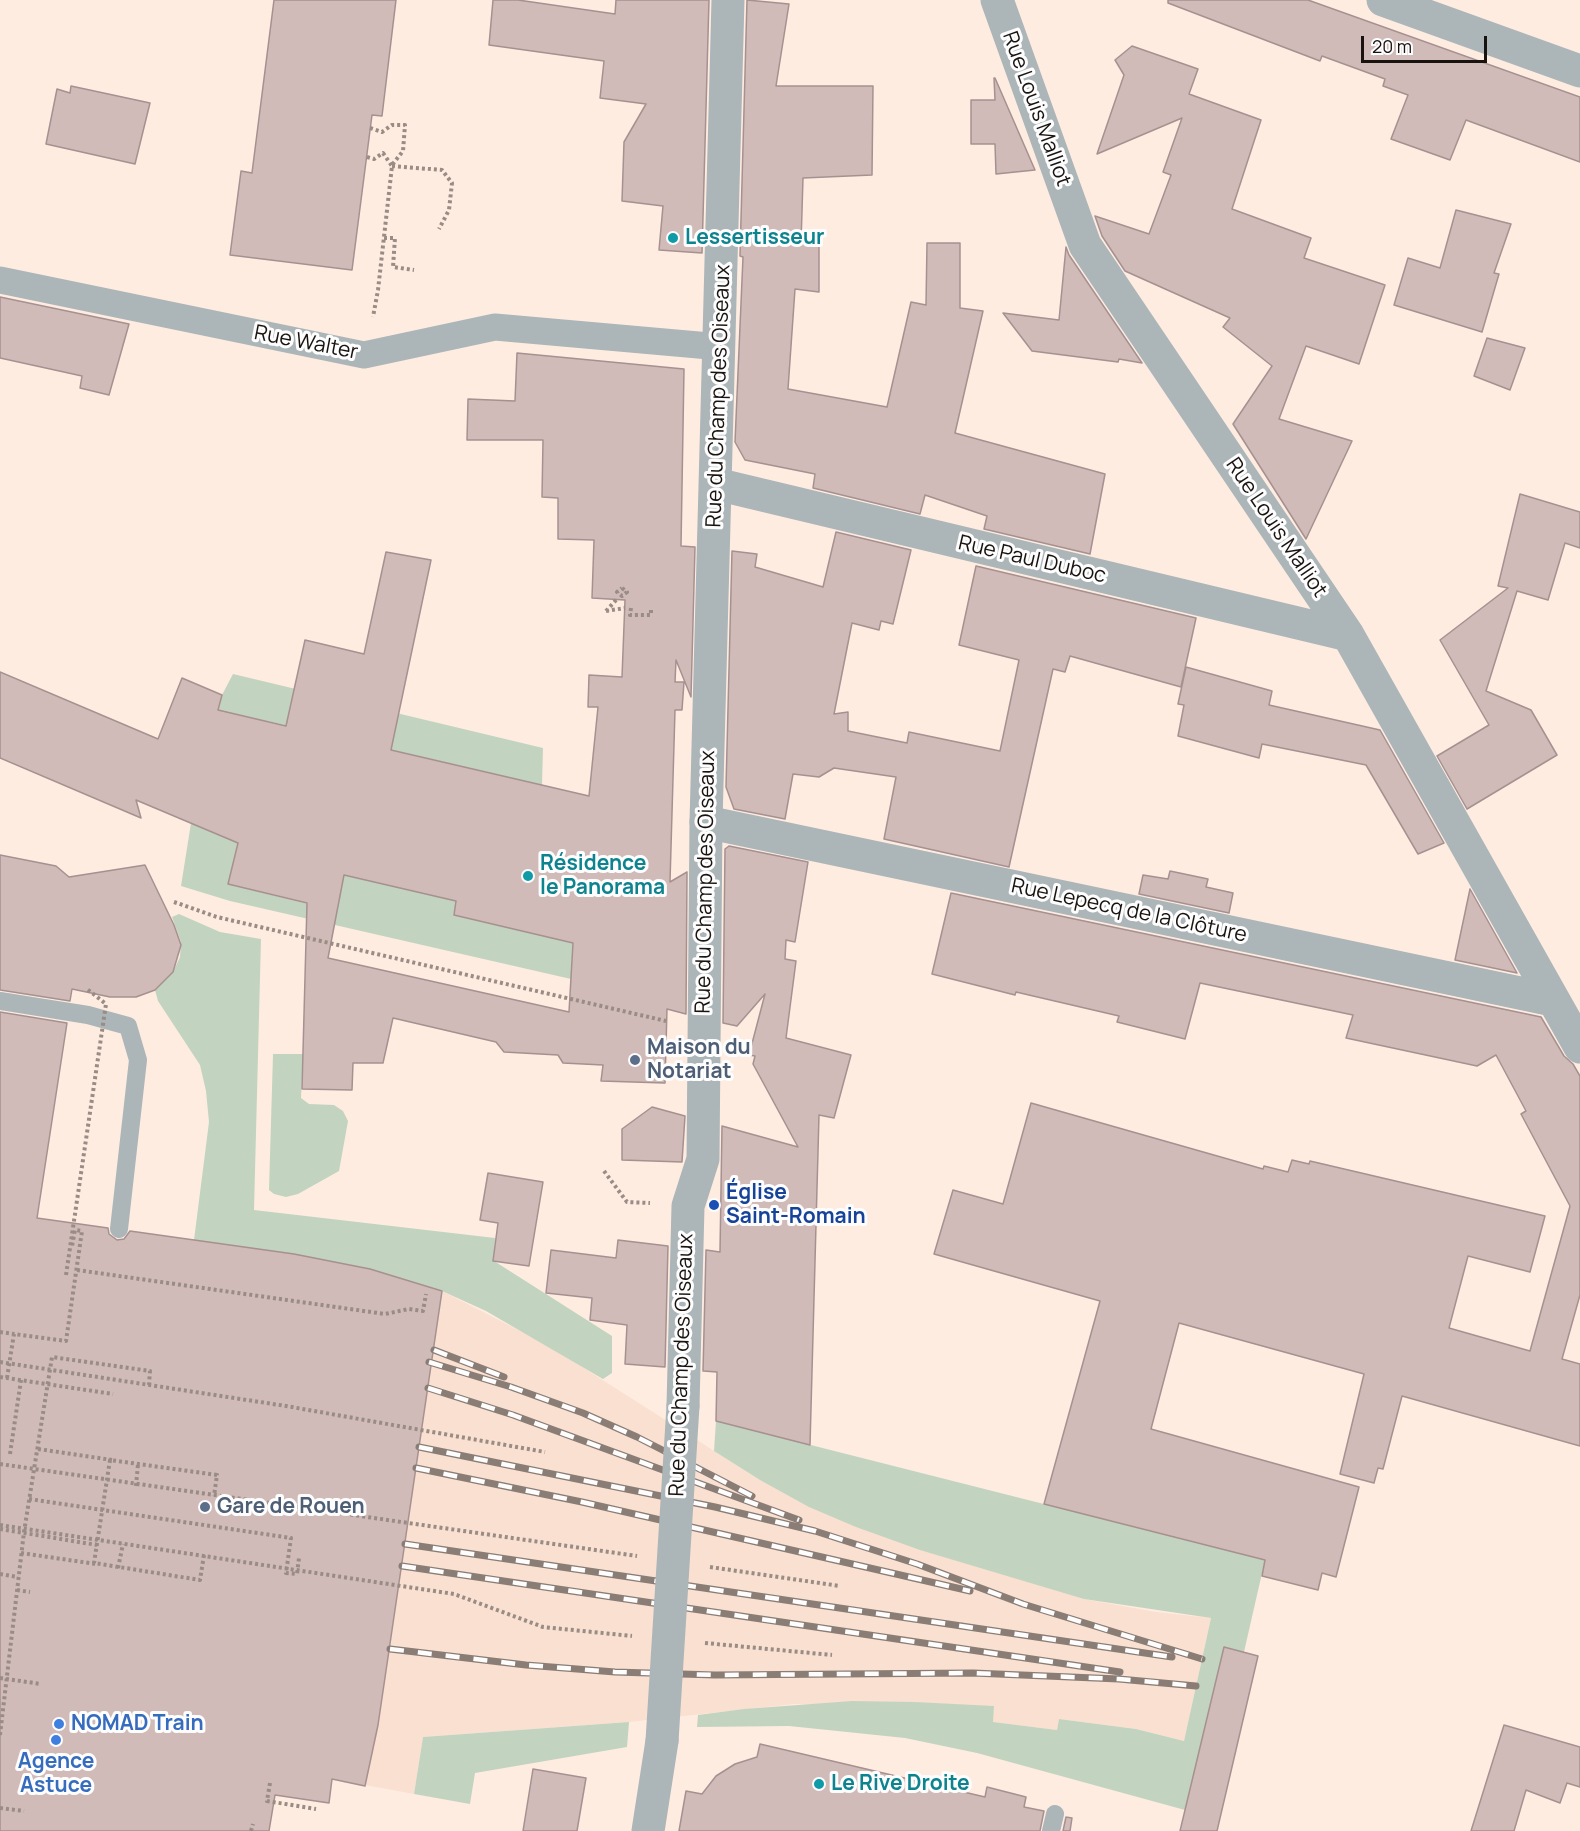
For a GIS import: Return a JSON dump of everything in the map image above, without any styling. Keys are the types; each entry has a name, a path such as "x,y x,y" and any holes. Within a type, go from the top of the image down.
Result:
{"street":[{"name":"Rue du Champ des Oiseaux","path":"648,1831 662,1741 683,1406 688,1206 703,1159 706,822 721,347 728,0"},
{"name":"Rue Louis Malliot","path":"997,0 1085,245 1348,635 1580,1047"},
{"path":"1383,0 1580,71"},
{"name":"Rue Walter","path":"0,280 364,356 495,327 721,347"},
{"name":"Rue Paul Duboc","path":"716,484 1348,635"},
{"name":"Rue Lepecq de la Clôture","path":"706,822 1553,1000"}],"lane":[{"path":"0,1001 88,1015 128,1026 138,1060 119,1229"}],"path":[{"path":"364,356 378,290 392,166 403,151 405,125 392,125 382,132 370,128"},
{"path":"367,157 374,159 383,153 392,166"},
{"path":"392,166 442,170 452,183 449,210 439,229"},
{"path":"384,238 395,238 393,267 414,270"},
{"path":"616,599 606,611 625,608"},
{"path":"631,608 630,615 651,615 651,609"},
{"path":"174,902 217,917 704,1031"},
{"path":"66,1275 106,1004 87,989"},
{"path":"604,1171 627,1202 688,1206"},
{"path":"0,1332 66,1341 82,1231 75,1230 72,1246"},
{"path":"77,1270 385,1314 409,1309 423,1311 426,1294"},
{"path":"7,1378 14,1334"},
{"path":"0,1735 21,1553 52,1358 150,1371 149,1385"},
{"path":"0,1362 286,1406 545,1452"},
{"path":"0,1377 113,1394"},
{"path":"10,1454 21,1380"},
{"path":"38,1449 139,1464 136,1486"},
{"path":"204,1555 200,1580 94,1563 110,1460 217,1475 214,1496"},
{"path":"0,1464 107,1479"},
{"path":"0,1464 136,1486 335,1511 641,1557"},
{"path":"29,1499 291,1538 286,1573 297,1574 299,1558"},
{"path":"0,1527 97,1545"},
{"path":"0,1527 204,1555 454,1594 543,1627 638,1636"},
{"path":"21,1553 120,1568 123,1544"},
{"path":"700,1565 840,1586"},
{"path":"0,1574 18,1577"},
{"path":"17,1590 30,1592"},
{"path":"697,1642 832,1655"},
{"path":"0,1678 41,1684"},
{"path":"270,1783 267,1801 316,1809"},
{"path":"0,1808 24,1811"},
{"path":"251,1831 253,1824"}],"shaded area":[{"path":"0,1221 141,1242 143,1233 294,1254 370,1269 442,1291 546,1344 760,1480 1084,1599 1156,1612 1211,1618 1184,1741 1136,1729 1059,1719 1057,1730 992,1722 994,1706 794,1704 629,1722 423,1737 414,1794 332,1779 329,1803 146,1777"}],"green space":[{"path":"233,674 543,748 542,785 267,721 228,884 336,911 347,859 385,884 456,901 454,915 547,936 574,925 571,979 230,901 181,886 191,823 222,695"},
{"path":"179,914 220,932 261,939 254,1210 495,1238 494,1261 612,1336 612,1373 603,1379 486,1311 442,1291 370,1269 294,1254 194,1240 209,1122 206,1091 200,1065 158,1001 155,990 173,972 180,957 181,942 172,917"},
{"path":"273,1054 303,1054 301,1098 309,1104 334,1105 343,1111 348,1121 339,1171 298,1194 286,1197 269,1190"},
{"path":"716,1421 1265,1560 1244,1652 1185,1810 977,1753 905,1738 789,1726 697,1727 698,1715 744,1709 852,1701 915,1702 994,1706 993,1722 1057,1730 1059,1719 1136,1729 1184,1741 1211,1618 1084,1599 920,1550 856,1527 809,1507 714,1451"},
{"path":"629,1722 627,1747 475,1773 470,1804 414,1794 423,1737"}],"building":[{"path":"274,0 396,0 382,116 372,115 352,270 230,255 241,171 252,173"},
{"path":"493,0 518,0 615,14 616,0 709,0 702,253 659,250 663,206 622,201 624,142 646,104 600,98 604,61 489,45"},
{"path":"747,0 789,4 776,86 873,86 872,175 803,178 801,244 819,244 819,292 795,289 788,389 887,407 911,302 926,305 927,243 960,243 960,308 983,311 955,433 1105,474 1090,554 984,529 987,516 925,495 920,514 813,488 815,474 745,460 735,442 743,257 740,256"},
{"path":"1168,0 1308,0 1580,97 1580,162 1466,120 1450,160 1391,139 1408,95 1383,86 1385,79 1322,56 1320,61 1168,3"},
{"path":"1132,46 1198,69 1189,94 1261,120 1232,209 1311,238 1304,258 1385,285 1359,364 1306,346 1279,419 1352,441 1306,539 1233,424 1272,366 1223,327 1230,318 1125,271 1102,236 1095,216 1149,234 1171,175 1163,172 1182,118 1097,154 1124,75 1115,60"},
{"path":"994,78 1035,170 996,174 995,144 971,144 971,100 995,100"},
{"path":"71,86 150,103 135,164 46,144 57,89 70,93"},
{"path":"1456,210 1511,224 1494,273 1499,274 1482,332 1394,305 1408,258 1440,268"},
{"path":"1066,247 1069,255 1142,363 1032,351 1003,313 1059,320"},
{"path":"0,297 129,324 109,395 80,388 82,376 0,358"},
{"path":"1487,338 1525,348 1510,390 1474,376"},
{"path":"517,353 684,369 681,546 695,547 691,697 676,660 675,682 684,682 682,710 675,710 670,882 687,872 686,1014 667,1009 665,1083 601,1081 603,1065 563,1063 558,1055 504,1052 496,1042 393,1018 383,1063 353,1063 352,1090 302,1089 307,903 228,884 238,843 136,800 141,818 0,758 0,672 158,739 182,678 222,695 218,710 286,726 305,640 364,654 386,552 431,560 391,750 589,796 598,707 588,707 589,675 622,677 625,600 592,598 594,540 558,539 558,498 542,497 543,440 467,440 468,399 515,401","holes":["344,875 456,901 454,915 573,943 569,1012 328,958"]},
{"path":"1520,494 1580,512 1580,548 1565,543 1548,600 1517,591 1486,691 1531,710 1557,755 1467,809 1437,756 1489,725 1440,640 1508,588 1498,586"},
{"path":"836,532 911,550 893,624 881,621 879,630 852,623 834,714 848,712 848,731 907,743 909,732 1000,751 1019,660 959,645 976,566 1196,618 1181,687 1070,656 1065,672 1053,669 1009,867 884,839 896,777 834,768 819,777 793,774 785,819 734,809 726,787 732,551 757,554 755,567 823,587"},
{"path":"1186,667 1272,691 1269,705 1380,730 1444,843 1418,854 1366,765 1262,744 1259,758 1178,736 1184,705 1178,704"},
{"path":"729,846 808,862 795,942 786,940 785,959 796,961 786,1038 851,1055 834,1118 819,1115 810,1445 716,1421 717,1372 703,1371 706,1250 720,1252 722,1126 798,1147 753,1064 755,1056 749,1055 765,994 737,1026 723,1023 725,849"},
{"path":"0,855 56,866 69,877 145,865 174,925 181,945 173,972 155,990 136,997 110,997 72,989 70,1001 0,990"},
{"path":"1170,871 1208,879 1206,887 1233,893 1229,913 1139,894 1143,875 1168,879"},
{"path":"1470,889 1517,973 1455,960"},
{"path":"951,893 1541,1017 1564,1056 1573,1064 1580,1076 1580,1295 1562,1359 1580,1364 1580,1446 1402,1396 1383,1469 1378,1468 1374,1483 1340,1474 1364,1374 1179,1323 1151,1429 1359,1487 1336,1577 1322,1573 1318,1590 1262,1576 1265,1560 1044,1504 1100,1301 934,1254 953,1190 1003,1204 1031,1103 1263,1169 1264,1166 1288,1172 1292,1160 1309,1164 1310,1161 1545,1216 1530,1272 1468,1256 1449,1328 1530,1351 1570,1206 1521,1114 1526,1111 1496,1055 1477,1066 1346,1038 1353,1015 1200,983 1185,1039 1117,1022 1119,1016 1016,992 1015,995 932,974"},
{"name":"Gare de Rouen","path":"0,1012 67,1023 37,1218 108,1228 109,1234 117,1240 124,1239 130,1231 294,1254 370,1269 442,1291 378,1725 365,1786 332,1779 329,1803 275,1795 269,1831 0,1831"},
{"path":"652,1107 685,1116 682,1162 622,1160 622,1129"},
{"path":"488,1173 543,1182 529,1266 493,1261 498,1223 480,1220"},
{"path":"618,1240 668,1246 665,1367 625,1364 627,1325 590,1320 592,1298 546,1293 551,1250 616,1258"},
{"path":"1224,1647 1258,1656 1217,1831 1180,1831"},
{"path":"1504,1725 1580,1747 1580,1787 1567,1783 1560,1803 1526,1790 1514,1831 1471,1831"},
{"name":"Le Rive Droite","path":"760,1744 985,1797 987,1787 1026,1797 1024,1807 1044,1811 1040,1831 679,1831 686,1791 702,1794 716,1776 735,1764 757,1757"},
{"path":"533,1769 586,1778 577,1831 523,1831"},
{"path":"1066,1817 1072,1818 1070,1831 1063,1831"}],"railway":[{"path":"434,1350 504,1377"},
{"path":"429,1362 511,1387 583,1413 637,1437 752,1496"},
{"path":"428,1388 513,1415 799,1520"},
{"path":"419,1447 715,1507 815,1531 917,1564 1023,1604 1202,1659"},
{"path":"416,1468 582,1502 970,1591"},
{"path":"405,1544 1172,1657"},
{"path":"402,1566 1120,1672"},
{"path":"390,1649 526,1665 615,1672 715,1675 973,1673 1119,1679 1196,1686"}],"place":[{"name":"Lessertisseur","path":"673,238"},
{"name":"Résidence le Panorama","path":"528,876"},
{"name":"Maison du Notariat","path":"635,1060"},
{"name":"Église Saint-Romain","path":"714,1205"},
{"name":"Gare de Rouen","path":"205,1507"},
{"name":"NOMAD Train","path":"59,1724"},
{"name":"Agence Astuce","path":"56,1740"},
{"name":"Le Rive Droite","path":"819,1784"}]}
